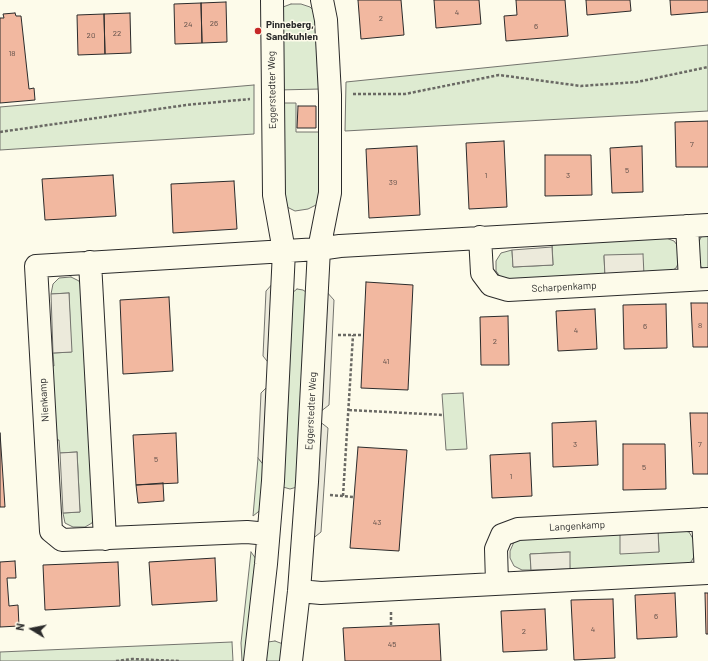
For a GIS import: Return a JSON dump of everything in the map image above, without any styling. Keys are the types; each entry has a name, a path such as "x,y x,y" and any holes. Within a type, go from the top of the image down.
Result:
{"street":[{"name":"Eggerstedter Weg","path":"255,661 273,481 284,251 274,195 272,0"},
{"name":"Eggerstedter Weg","path":"291,661 307,482 319,249 330,194 330,95 326,20 322,0"},
{"path":"284,251 480,237 708,225"},
{"name":"Scharpenkamp","path":"480,237 482,274 491,285 508,290 699,280 687,226"},
{"name":"Nienkamp","path":"268,534 247,532 62,540 51,531 36,266 284,251"},
{"path":"90,262 105,539"},
{"name":"Langenkamp","path":"299,582 320,593 497,584 707,573 705,519 518,529 502,535 496,550 497,584"},
{"path":"265,571 299,582"}],"path":[{"path":"337,335 364,335"},
{"path":"344,496 353,335"},
{"path":"349,410 444,415"},
{"path":"328,495 354,497"},
{"path":"116,661 179,661"}],"green space":[{"path":"291,4 301,4 310,7 315,12 321,89 278,90 278,13 283,7"},
{"path":"708,45 708,111 345,131 346,82"},
{"path":"254,85 254,134 0,150 0,107"},
{"path":"280,103 296,103 296,132 321,132 322,193 318,204 308,209 295,211 285,206"},
{"path":"708,234 708,270 701,267 698,260 698,244 701,237"},
{"path":"666,238 674,241 680,249 680,260 676,268 668,273 644,275 604,256 605,277 512,282 502,279 496,271 496,261 501,253 512,250 513,267 553,265 552,242"},
{"path":"71,277 79,281 83,290 95,515 92,523 85,527 73,527 65,523 63,513 80,512 77,452 60,453 59,440 52,440 48,366 54,366 53,353 71,352 69,293 51,294 53,284 59,278"},
{"path":"297,289 303,290 309,294 297,487 290,489 283,487 292,293"},
{"path":"463,393 467,449 446,450 442,394"},
{"path":"258,458 266,468 263,508 253,516"},
{"path":"658,530 679,530 689,532 695,542 696,553 691,562 682,568 570,574 569,552 530,554 531,570 522,570 514,566 510,558 510,551 514,542 522,537 620,533 659,552"},
{"path":"251,552 259,563 247,661 242,661 241,643"},
{"path":"275,641 283,644 284,661 263,661 268,642"},
{"path":"232,642 233,661 0,661 0,652"}],"shaded area":[{"path":"552,247 553,265 513,267 512,250"},
{"path":"643,254 644,275 605,277 604,255"},
{"path":"275,281 271,366 263,356 266,291"},
{"path":"325,290 334,300 329,405 320,412"},
{"path":"69,293 72,352 53,353 51,294"},
{"path":"270,384 266,468 258,458 261,393"},
{"path":"319,421 328,428 321,532 311,540"},
{"path":"77,452 80,512 63,513 60,453"},
{"path":"658,530 659,552 620,554 620,533"},
{"path":"570,552 570,569 531,570 530,554"}],"building":[{"path":"358,0 401,0 404,35 361,39"},
{"path":"434,0 479,0 481,24 436,28"},
{"path":"516,0 565,0 568,36 506,41 504,16 517,15"},
{"path":"586,0 630,0 631,11 587,15"},
{"path":"670,0 708,0 708,12 671,15"},
{"path":"226,2 227,42 202,43 201,3"},
{"path":"201,3 202,43 175,44 174,4"},
{"path":"15,13 16,16 21,16 29,89 34,88 35,100 0,103 0,18 4,18 3,14"},
{"path":"130,13 131,53 105,54 104,14"},
{"path":"104,14 105,54 78,55 77,15"},
{"path":"298,106 316,106 316,128 297,128"},
{"path":"708,121 708,167 676,167 675,122"},
{"path":"504,141 507,207 469,209 466,143"},
{"path":"417,146 420,215 369,218 366,149"},
{"path":"642,146 643,192 612,193 610,148"},
{"path":"545,155 591,155 592,195 545,196"},
{"path":"113,175 116,216 45,220 42,179"},
{"path":"234,181 237,229 173,233 171,184"},
{"path":"366,282 413,285 408,390 361,388"},
{"path":"169,297 173,371 123,374 120,300"},
{"path":"691,303 708,303 708,347 693,347"},
{"path":"666,304 667,348 624,349 623,305"},
{"path":"595,309 597,349 558,351 556,311"},
{"path":"508,316 509,365 481,365 480,317"},
{"path":"690,413 708,413 708,474 693,474"},
{"path":"596,421 598,465 553,467 552,423"},
{"path":"0,433 5,507 0,507"},
{"path":"176,433 178,483 136,485 133,435"},
{"path":"623,444 665,444 666,489 623,490"},
{"path":"358,447 407,450 399,551 350,548"},
{"path":"530,453 532,496 492,498 490,455"},
{"path":"163,483 164,501 138,503 136,485"},
{"path":"215,558 217,601 152,605 149,562"},
{"path":"15,561 16,578 7,578 9,606 18,605 19,626 0,627 0,562"},
{"path":"118,562 120,606 45,610 43,565"},
{"path":"675,593 677,637 637,639 635,595"},
{"path":"705,593 708,593 708,634 706,634"},
{"path":"613,599 615,658 574,660 571,600"},
{"path":"545,609 547,650 503,652 501,611"},
{"path":"439,624 441,661 345,661 343,628"}],"place":[{"name":"Pinneberg, Sandkuhlen","path":"258,31"}]}
